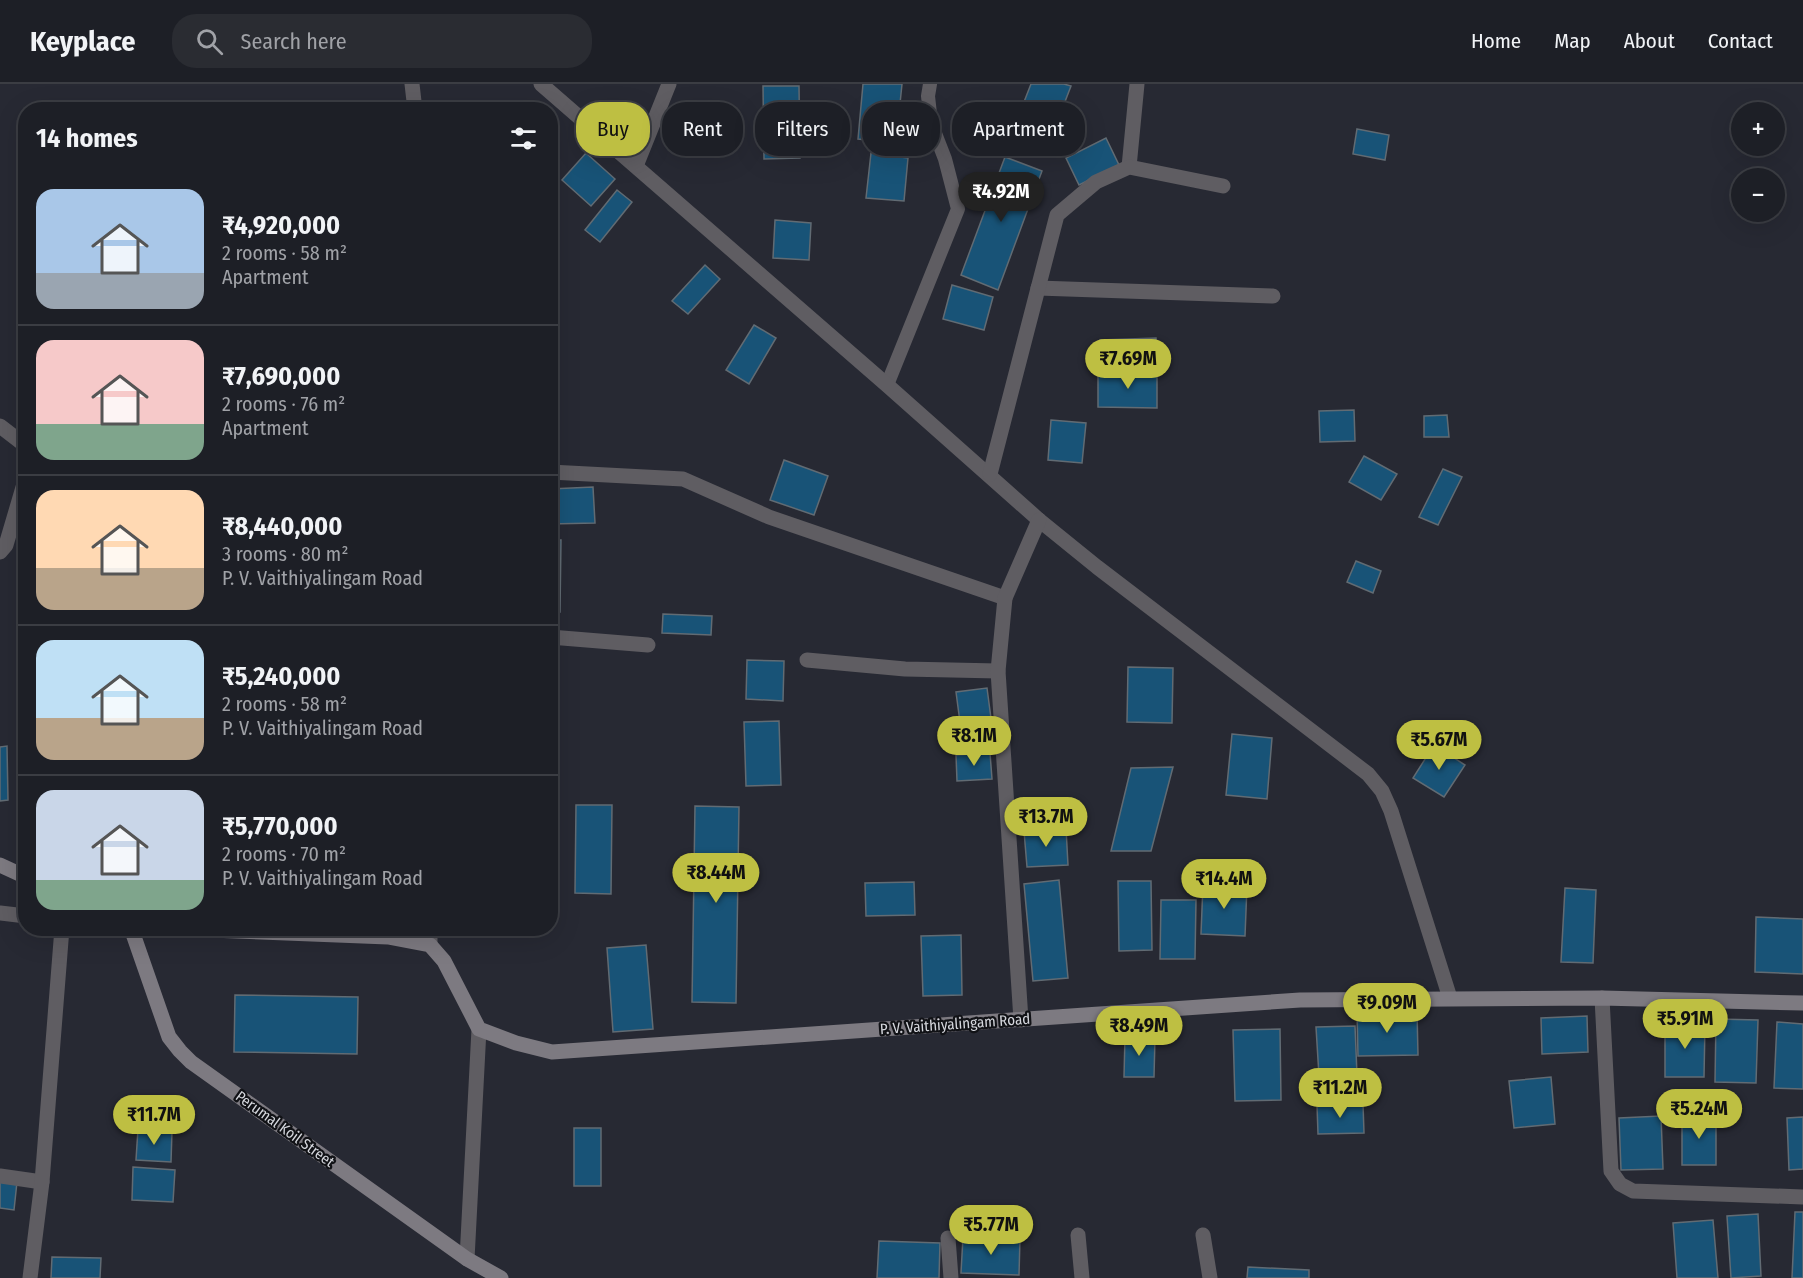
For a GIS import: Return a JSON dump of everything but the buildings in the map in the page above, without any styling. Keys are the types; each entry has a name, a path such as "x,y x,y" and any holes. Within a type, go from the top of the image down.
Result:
{"street":[{"path":"412,84 414,102"},
{"path":"541,84 990,474 1039,520 1368,774 1382,791 1391,811 1450,998"},
{"path":"636,166 669,84"},
{"path":"1129,168 1137,84"},
{"path":"990,474 1057,215 1096,182 1129,168 1223,186"},
{"path":"1038,288 1273,296"},
{"path":"0,426 18,440"},
{"path":"558,472 683,479 769,517 1005,598"},
{"path":"0,552 6,545 18,504"},
{"path":"1021,1020 998,671 1005,598 1039,520"},
{"path":"558,638 648,645"},
{"path":"807,660 905,669 998,671"},
{"path":"0,865 18,873"},
{"path":"0,913 18,915"},
{"path":"30,1278 42,1182 61,936"},
{"name":"Perumal Koil Street","path":"134,936 169,1037 180,1051 467,1259 501,1278"},
{"path":"364,936 388,937 429,945 444,961 479,1029 467,1259"},
{"path":"429,945 430,936"},
{"path":"1602,998 1611,1171 1620,1184 1633,1191 1803,1197"},
{"name":"P. V. Vaithiyalingam Road","path":"479,1029 516,1043 552,1052 1300,1000 1602,998 1803,1003"},
{"path":"0,1176 42,1182"},
{"path":"1078,1235 1082,1278"},
{"path":"1203,1235 1210,1278"},
{"path":"948,1238 951,1278"}],"lane":[{"path":"887,385 958,209 945,159 931,123 928,96 930,84"}]}
